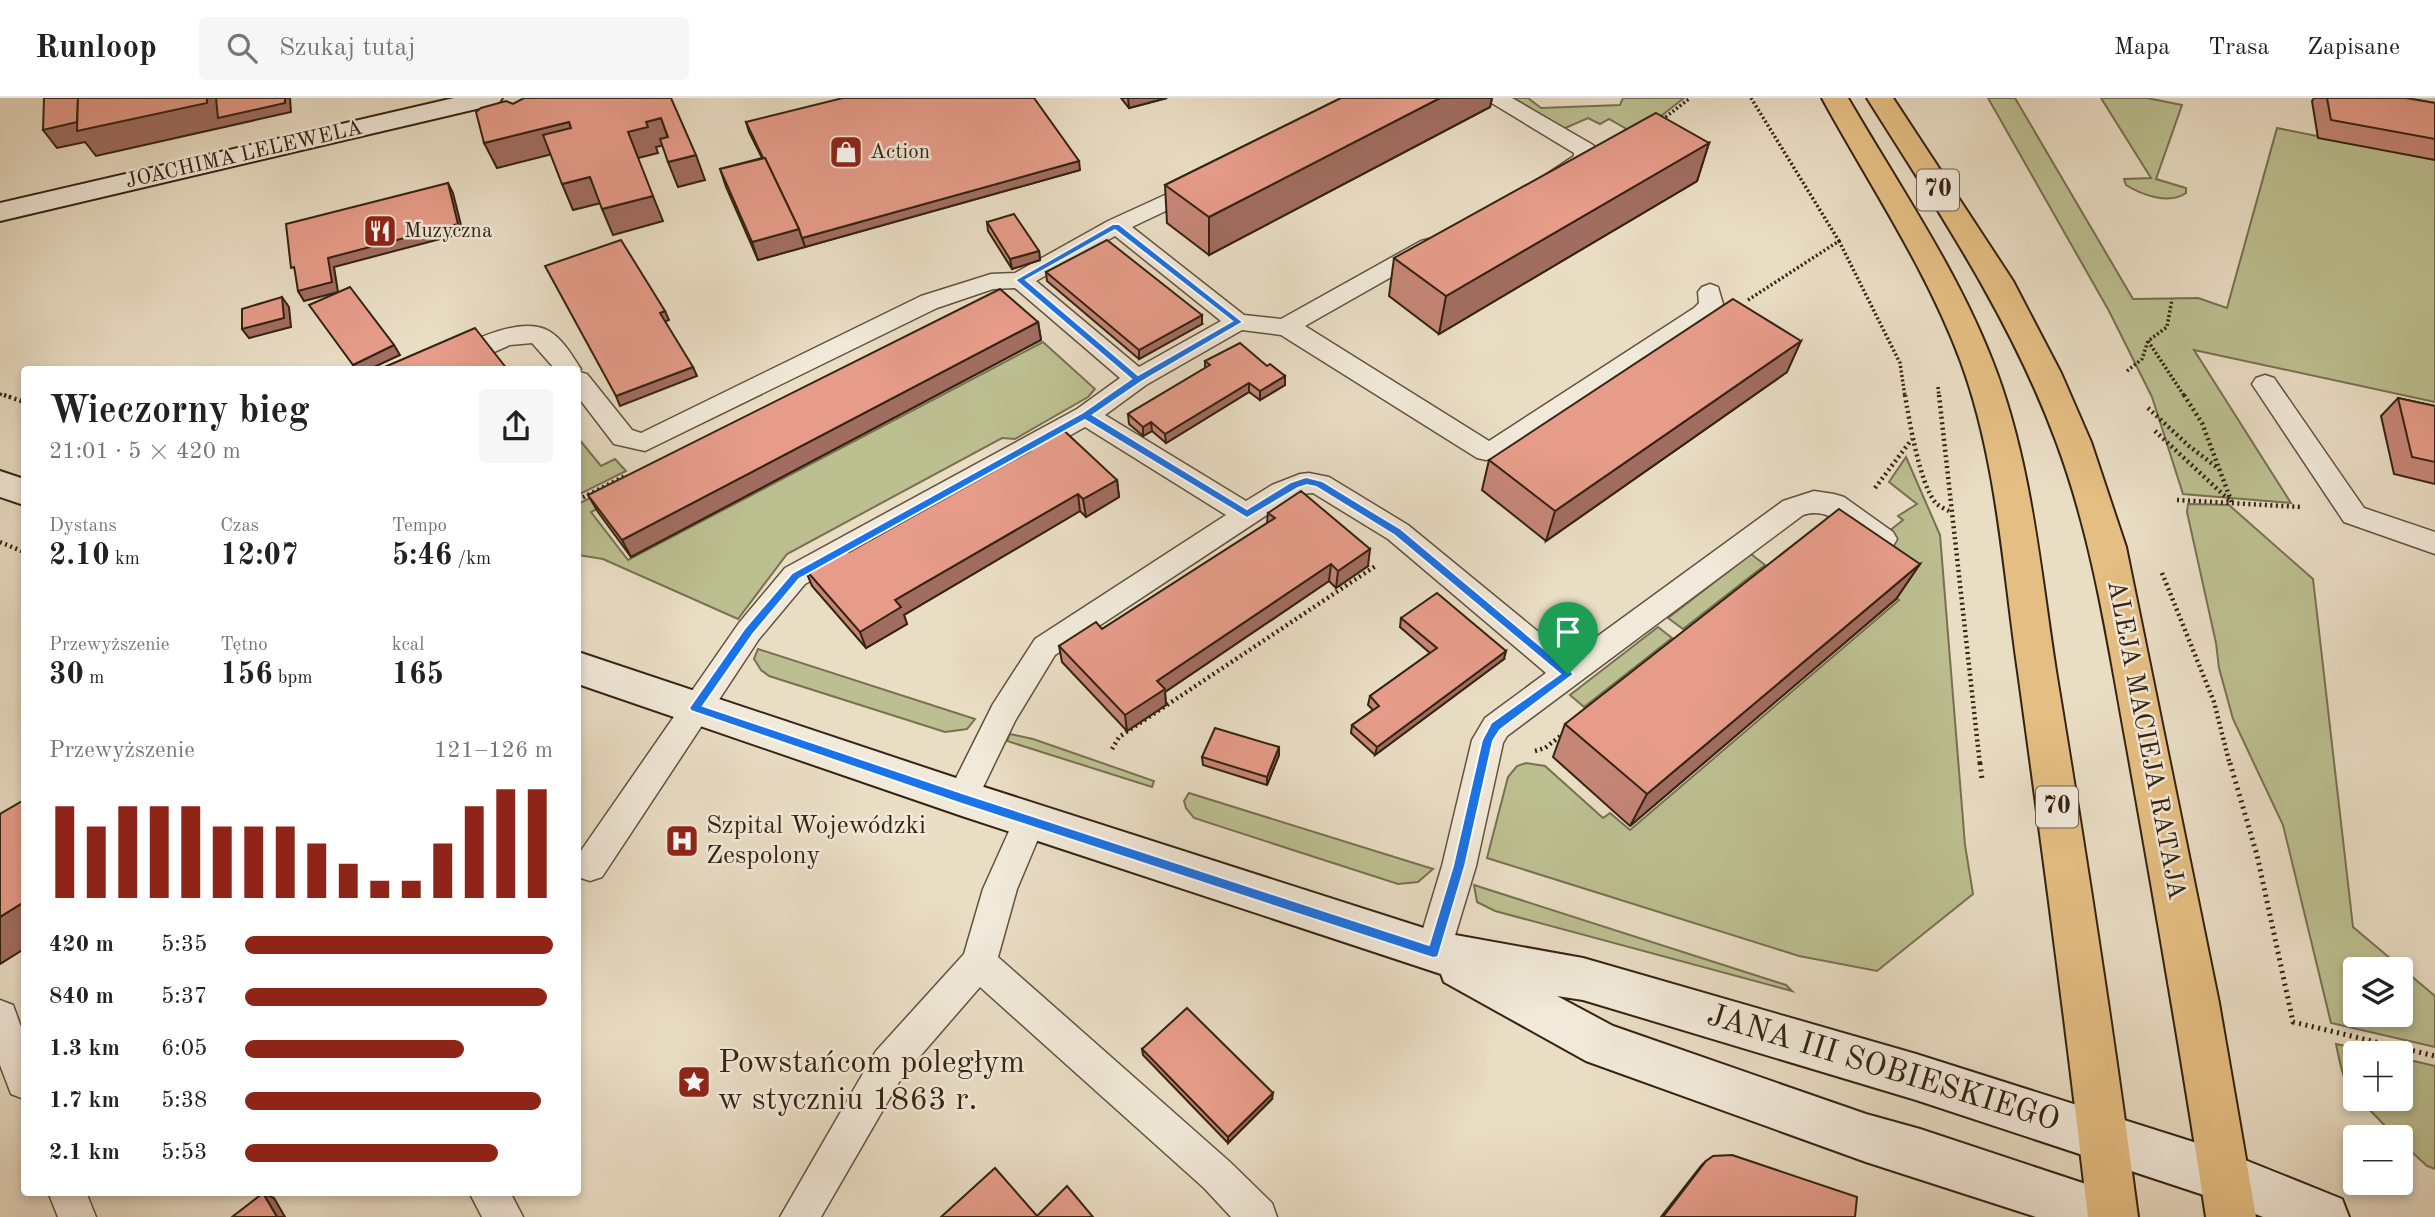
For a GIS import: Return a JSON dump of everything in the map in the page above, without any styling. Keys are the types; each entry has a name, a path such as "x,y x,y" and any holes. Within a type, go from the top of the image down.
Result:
{"main road":[{"name":"70","path":"1835,98 1943,284 1973,353 1991,406 2008,479 2082,974 2111,1217"},
{"name":"ALEJA MACIEJA RATAJA","path":"1880,98 1998,281 2045,373 2074,442 2108,547 2194,990 2228,1197"}],"street":[{"name":"JOACHIMA LELEWELA","path":"0,212 489,98"},
{"path":"0,484 21,491"},
{"name":"JANA III SOBIESKIEGO","path":"581,669 962,798 1433,952 1583,979 1916,1077 2102,1137 2228,1197 2324,1217"},
{"name":"JANA III SOBIESKIEGO","path":"1433,952 1602,1045 1866,1138 1920,1153 2111,1217"}],"lane":[{"path":"1497,98 1582,148 1587,154 1584,159 1536,186"},
{"path":"581,384 623,437 645,442 929,302 991,282 1020,280 1116,226 1225,174"},
{"path":"1116,226 1238,322 1285,327 1299,333 1474,446 1491,451 1703,314 1711,304 1710,292"},
{"path":"1285,327 1452,233"},
{"path":"1020,280 1137,379"},
{"path":"590,866 749,631 795,576 1086,415 1137,379 1238,322"},
{"path":"442,366 507,338 530,334 545,341 566,366"},
{"path":"2265,384 2354,515 2435,543"},
{"path":"1086,415 1247,514"},
{"path":"962,798 1004,713 1045,646 1247,514 1294,485 1306,481 1319,484 1398,532 1568,674"},
{"path":"1433,952 1459,866 1488,740 1496,727 1793,508 1814,501 1833,505 1882,539"},
{"path":"799,1217 889,1064 979,963 1000,889 1030,820"},
{"path":"979,963 1217,1175 1258,1217"},
{"path":"0,1017 21,1073"},
{"path":"69,1196 77,1217"},
{"path":"491,1196 504,1217"}],"path":[{"path":"1660,121 1690,98"},
{"path":"1751,98 1839,241 1899,363 1912,439 1935,503 1950,512"},
{"path":"1745,301 1839,241"},
{"path":"2127,371 2141,364 2148,350 2148,341 2169,323 2172,299"},
{"path":"2148,341 2202,423 2232,503"},
{"path":"1937,376 1950,512 1982,779"},
{"path":"0,394 21,401"},
{"path":"2148,408 2219,469"},
{"path":"2155,430 2232,503"},
{"path":"1845,512 1882,482 1912,439"},
{"path":"2177,500 2293,506 2354,515"},
{"path":"1112,749 1119,737 1375,568 1398,532"},
{"path":"0,542 21,551"},
{"path":"2158,561 2214,702 2239,799 2257,855 2293,1022 2435,1056"},
{"path":"1532,752 1545,748 1566,732"}],"green space":[{"path":"1514,98 1528,98 1541,108 1620,105 1623,98 1684,98 1628,142 1630,131 1609,119 1600,124 1588,118 1563,129"},
{"path":"1988,98 2015,98 2133,299 2198,298 2227,308 2277,128 2435,160 2435,402 2194,350 2291,503 2183,494 2152,397 2109,311"},
{"path":"2101,98 2147,98 2182,105 2156,179 2186,188 2186,193 2179,197 2164,198 2148,195 2126,185 2124,179 2151,178"},
{"path":"1043,342 1095,389 1088,397 1015,439 1002,438 787,554 738,619 603,559 581,555 581,502 630,478 638,487 591,512 628,560"},
{"path":"581,442 601,466 615,459 626,471 581,494"},
{"path":"1906,457 1940,535 1965,845 1973,894 1877,971 1799,956 1487,858 1508,777 1517,766 1526,763 1545,766 1603,818 1610,813 1630,830 1899,600 1849,563 1903,520 1898,516 1917,504 1889,482"},
{"path":"2188,504 2229,505 2313,579 2353,927 2389,957 2343,957 2343,1026 2331,1023 2283,825 2233,719 2219,668 2187,512"},
{"path":"1751,554 1765,565 1683,629 1668,618"},
{"path":"1658,627 1672,638 1584,707 1570,695"},
{"path":"758,649 975,719 967,729 945,732 769,676 754,659"},
{"path":"1010,734 1033,739 1154,781 1152,787 1007,741"},
{"path":"1189,793 1433,869 1418,882 1398,884 1194,818 1184,801"},
{"path":"1474,885 1786,985 1792,991 1495,911 1477,902"},
{"path":"2413,977 2435,996 2435,1047 2348,1027 2413,1027"},
{"path":"2336,1044 2343,1045 2343,1074"},
{"path":"2413,1061 2435,1066 2435,1169 2427,1166 2413,1153 2413,1125 2384,1125 2371,1111 2413,1111"}],"building":[{"path":"44,98 78,98 77,122 43,130"},
{"path":"78,98 207,98 207,103 77,131"},
{"path":"216,98 285,98 285,103 218,118"},
{"path":"524,98 671,98 696,155 668,162 660,139 668,137 661,118 646,122 648,127 628,132 653,196 602,209 590,177 562,184 543,135 571,128 569,122 484,143 476,112 506,101 513,104"},
{"path":"843,98 1034,98 1079,161 802,238 746,122"},
{"path":"1341,98 1440,98 1209,217 1165,185"},
{"path":"2327,98 2406,98 2435,103 2435,139 2331,120"},
{"path":"1656,113 1709,143 1446,296 1394,258"},
{"path":"765,158 799,229 752,242 720,169"},
{"path":"448,183 458,224 328,258 332,282 298,291 294,267 291,268 286,224"},
{"path":"1014,214 1039,251 1010,259 987,222"},
{"path":"621,240 665,311 660,313 693,367 616,396 545,266"},
{"path":"1107,240 1202,315 1139,350 1046,272"},
{"path":"350,287 394,345 353,365 309,305"},
{"path":"1000,289 1038,322 622,540 588,495"},
{"path":"282,297 284,318 242,329 242,309"},
{"path":"1733,299 1801,341 1555,511 1489,460"},
{"path":"475,328 505,366 387,366"},
{"path":"1240,343 1267,366 1270,364 1285,376 1260,391 1249,383 1165,434 1151,422 1143,427 1128,414 1210,365 1205,361"},
{"path":"2398,398 2435,406 2435,462 2412,457"},
{"path":"1059,426 1117,480 1083,499 1078,494 895,600 901,607 860,632 805,569 845,547 849,552 1030,451 1024,446"},
{"path":"1301,491 1370,549 1338,571 1331,564 1157,681 1165,689 1125,715 1059,646 1096,622 1102,629 1275,518 1268,513"},
{"path":"1839,509 1920,564 1647,794 1565,724"},
{"path":"1437,593 1506,651 1377,747 1352,725 1379,706 1370,696 1437,648 1401,618"},
{"path":"1215,728 1279,747 1267,777 1202,757"},
{"path":"21,802 21,904 0,917 0,814"},
{"path":"1187,1008 1273,1093 1228,1137 1142,1049"},
{"path":"1732,1155 1857,1197 1855,1217 1663,1217 1706,1161 1713,1156"},
{"path":"995,1168 1037,1216 1067,1186 1093,1217 941,1217"},
{"path":"259,1196 265,1196 277,1217 232,1217"}],"place":[{"name":"Action","path":"846,152"},
{"name":"Muzyczna","path":"380,231"},
{"name":"Szpital Wojewódzki Zespolony","path":"682,841"},
{"name":"Powstańcom poległym w styczniu 1863 r.","path":"694,1082"}],"route":[{"path":"1568,674 1398,532 1319,484 1306,481 1294,485 1247,514 1086,415 1137,379 1020,280 1116,226 1238,322 1137,379 1110,396 1086,415 795,576 749,631 695,708 1433,952 1459,866 1488,740 1496,727 1568,674"}]}
